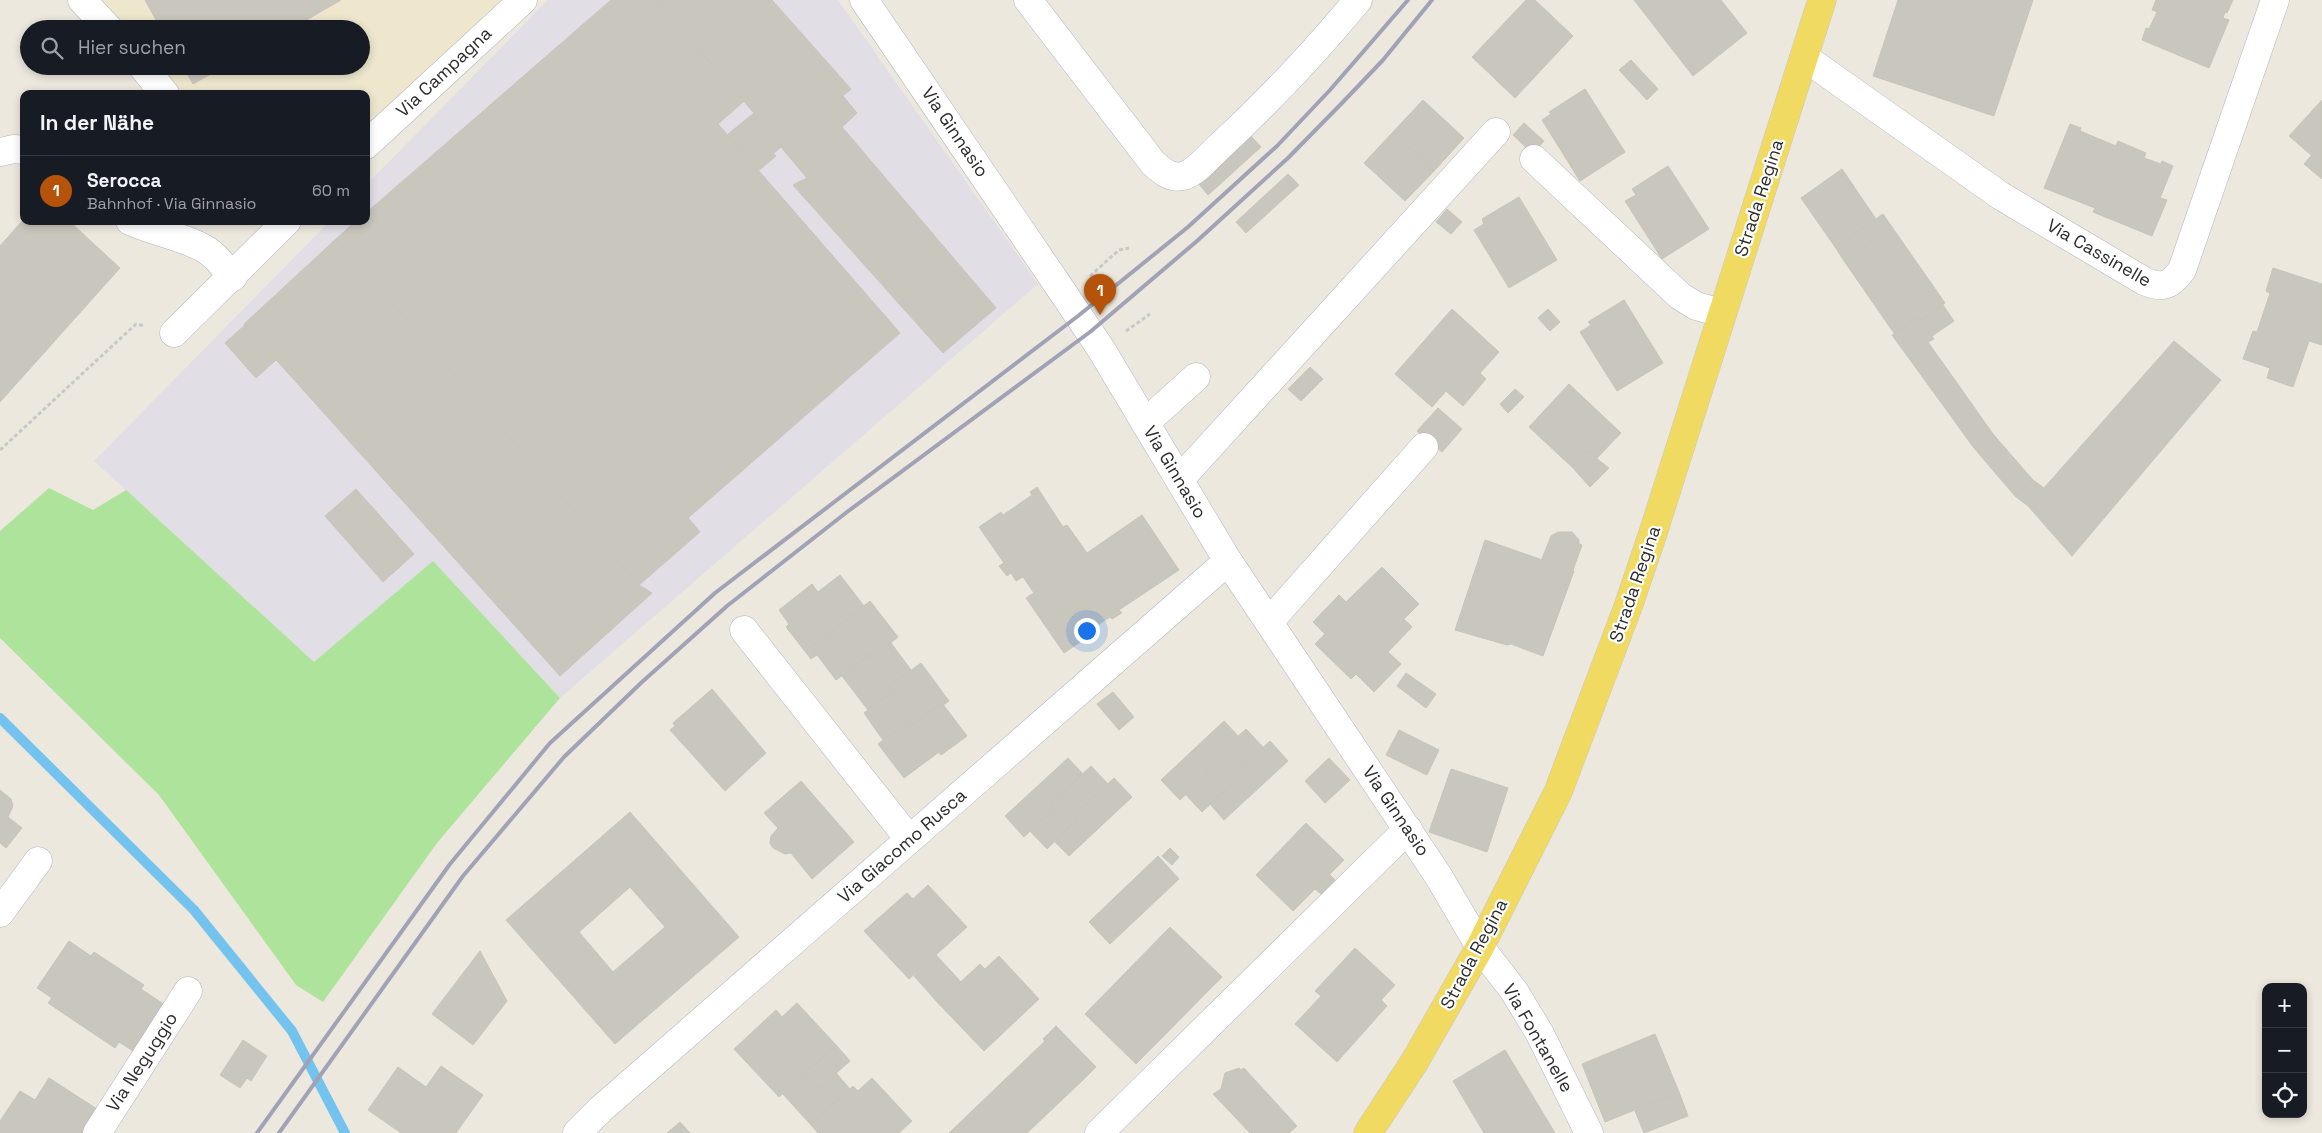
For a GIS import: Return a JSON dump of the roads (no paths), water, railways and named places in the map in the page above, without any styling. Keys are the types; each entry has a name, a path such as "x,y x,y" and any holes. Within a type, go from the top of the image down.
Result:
{"main road":[{"name":"Strada Regina","path":"1368,1133 1415,1061 1480,946 1558,792 1654,533 1822,0"}],"street":[{"path":"82,0 101,20"},
{"name":"Via Campagna","path":"370,141 522,0"},
{"name":"Via Ginnasio","path":"864,0 1066,296 1180,479 1228,561 1440,877 1480,946"},
{"path":"1028,0 1153,163 1163,172 1172,176 1184,176 1194,170 1231,136 1293,75 1358,0"},
{"name":"Via Cassinelle","path":"1804,57 2001,196 2144,281 2155,286 2166,285 2175,280 2182,270 2275,0"},
{"path":"149,75 162,90"},
{"path":"1180,479 1496,132"},
{"path":"0,152 20,150"},
{"path":"1534,159 1680,296 1696,306 1722,313"},
{"path":"138,225 192,243 209,252 233,277"},
{"path":"174,334 283,225"},
{"path":"1145,422 1196,377"},
{"path":"1269,622 1424,447"},
{"name":"Via Giacomo Rusca","path":"577,1133 909,839 1228,561"},
{"path":"744,630 909,839"},
{"path":"1100,1133 1408,829"},
{"path":"0,913 38,861"},
{"name":"Via Fontanelle","path":"1480,946 1514,991 1540,1034 1589,1133"},
{"name":"Via Neguggio","path":"97,1133 188,991"}],"waterway":[{"path":"0,718 194,910 292,1031 345,1133"}],"railway":[{"path":"257,1133 450,864 550,743 715,593 1078,316 1188,227 1277,146 1330,90 1408,0"},
{"path":"279,1133 463,876 564,757 642,682 727,606 847,512 1090,332 1197,241 1288,158 1342,103 1383,60 1432,0"}],"place":[{"name":"Serocca","path":"1100,315"}]}
